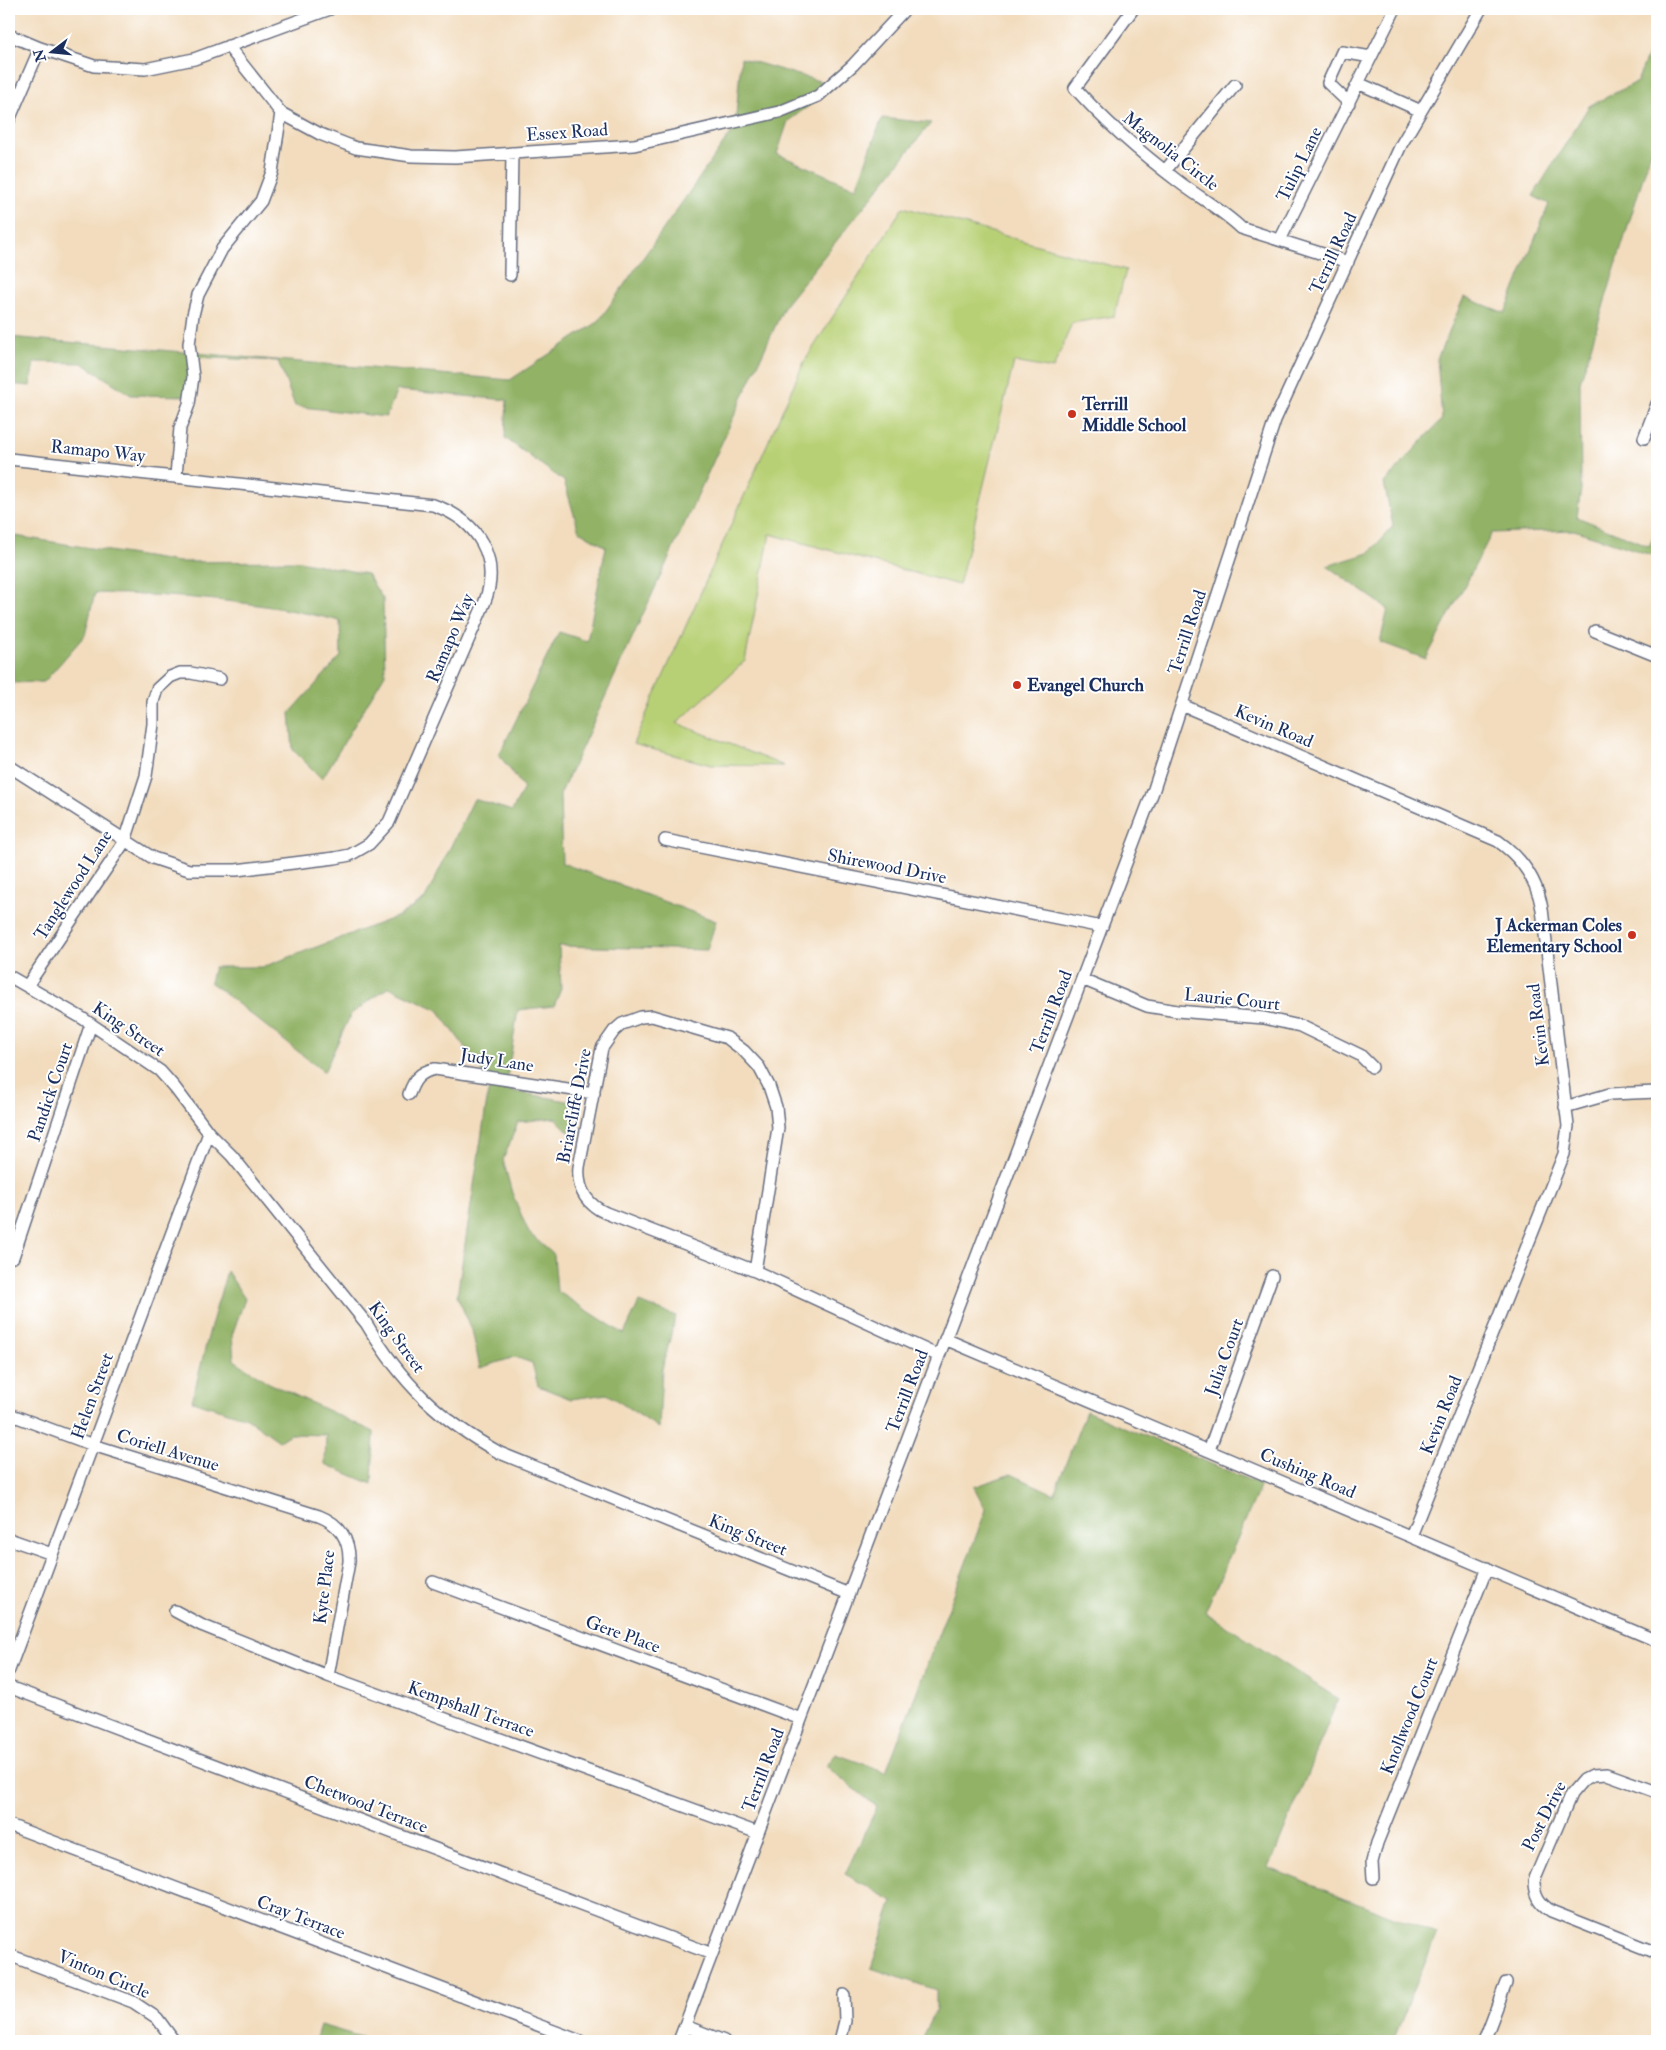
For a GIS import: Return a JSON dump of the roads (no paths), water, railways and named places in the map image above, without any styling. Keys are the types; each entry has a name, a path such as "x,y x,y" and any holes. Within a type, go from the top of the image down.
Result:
{"street":[{"path":"9,34 40,48 94,66 145,69 194,59 330,9"},
{"name":"Essex Road","path":"228,46 281,113 320,134 356,148 411,156 455,157 634,145 779,112 818,96 853,65 904,9"},
{"name":"Magnolia Circle","path":"1133,9 1074,88 1101,118 1165,171 1228,216 1240,228 1348,262"},
{"name":"Tulip Lane","path":"1280,240 1395,9"},
{"name":"Terrill Road","path":"679,2041 1154,789 1275,420 1401,145 1481,9"},
{"path":"9,120 40,48"},
{"path":"1349,103 1328,83 1342,52 1371,57"},
{"path":"1358,83 1421,111"},
{"path":"1165,171 1235,85"},
{"path":"176,476 180,428 189,404 193,377 189,344 198,295 222,249 261,201 272,172 281,113"},
{"path":"510,275 512,153"},
{"path":"1644,438 1657,404"},
{"name":"Ramapo Way","path":"9,459 433,505 447,510 471,527 480,539 490,568 488,590 389,822 370,844 350,855 236,870 189,870 153,858 9,766"},
{"path":"1595,631 1657,656"},
{"name":"Tanglewood Lane","path":"27,986 125,841 146,776 153,724 153,702 157,689 170,677 180,673 191,673 220,679"},
{"name":"Kevin Road","path":"1182,706 1489,837 1505,846 1519,859 1530,874 1540,899 1568,1126 1564,1154 1411,1536"},
{"name":"Shirewood Drive","path":"665,840 1102,927"},
{"name":"King Street","path":"9,978 27,986 91,1024 160,1071 209,1133 232,1156 366,1323 382,1350 401,1375 447,1419 473,1438 500,1453 848,1594"},
{"name":"Laurie Court","path":"1082,979 1147,1006 1177,1011 1264,1018 1300,1026 1360,1055 1372,1067"},
{"name":"Briarcliffe Drive","path":"755,1271 778,1128 776,1107 769,1086 752,1059 727,1038 685,1027 664,1019 641,1017 622,1024 607,1039 602,1048 578,1175 579,1184 586,1199 606,1213 755,1271 939,1356"},
{"name":"Pandick Court","path":"13,1257 91,1024"},
{"name":"Judy Lane","path":"409,1094 413,1081 419,1075 435,1069 594,1093"},
{"path":"1566,1107 1610,1094 1657,1092"},
{"name":"Helen Street","path":"10,1664 209,1133"},
{"name":"Julia Court","path":"1209,1450 1272,1276"},
{"name":"Cushing Road","path":"945,1339 1657,1641"},
{"name":"Coriell Avenue","path":"9,1414 93,1445 319,1516"},
{"name":"Kyte Place","path":"319,1516 327,1519 340,1530 348,1545 349,1553 328,1676"},
{"path":"9,1538 52,1554"},
{"name":"Knollwood Court","path":"1373,1878 1372,1862 1377,1843 1487,1568"},
{"name":"Gere Place","path":"433,1582 801,1719"},
{"name":"Kempshall Terrace","path":"175,1611 201,1625 328,1676 758,1833"},
{"name":"Chetwood Terrace","path":"9,1687 712,1954"},
{"name":"Post Drive","path":"1657,1792 1614,1776 1600,1774 1593,1775 1578,1784 1571,1794 1537,1870 1534,1881 1534,1890 1543,1906 1551,1911 1657,1953"},
{"name":"Cray Terrace","path":"9,1826 580,2041"},
{"name":"Vinton Circle","path":"9,1955 133,2002 157,2018 174,2041"},
{"path":"1484,2041 1506,1982"},
{"path":"840,2041 845,2021 844,1995"},
{"path":"684,2026 724,2041"}],"place":[{"name":"Terrill Middle School","path":"1072,414"},
{"name":"Evangel Church","path":"1017,685"},
{"name":"J Ackerman Coles Elementary School","path":"1632,935"}]}
